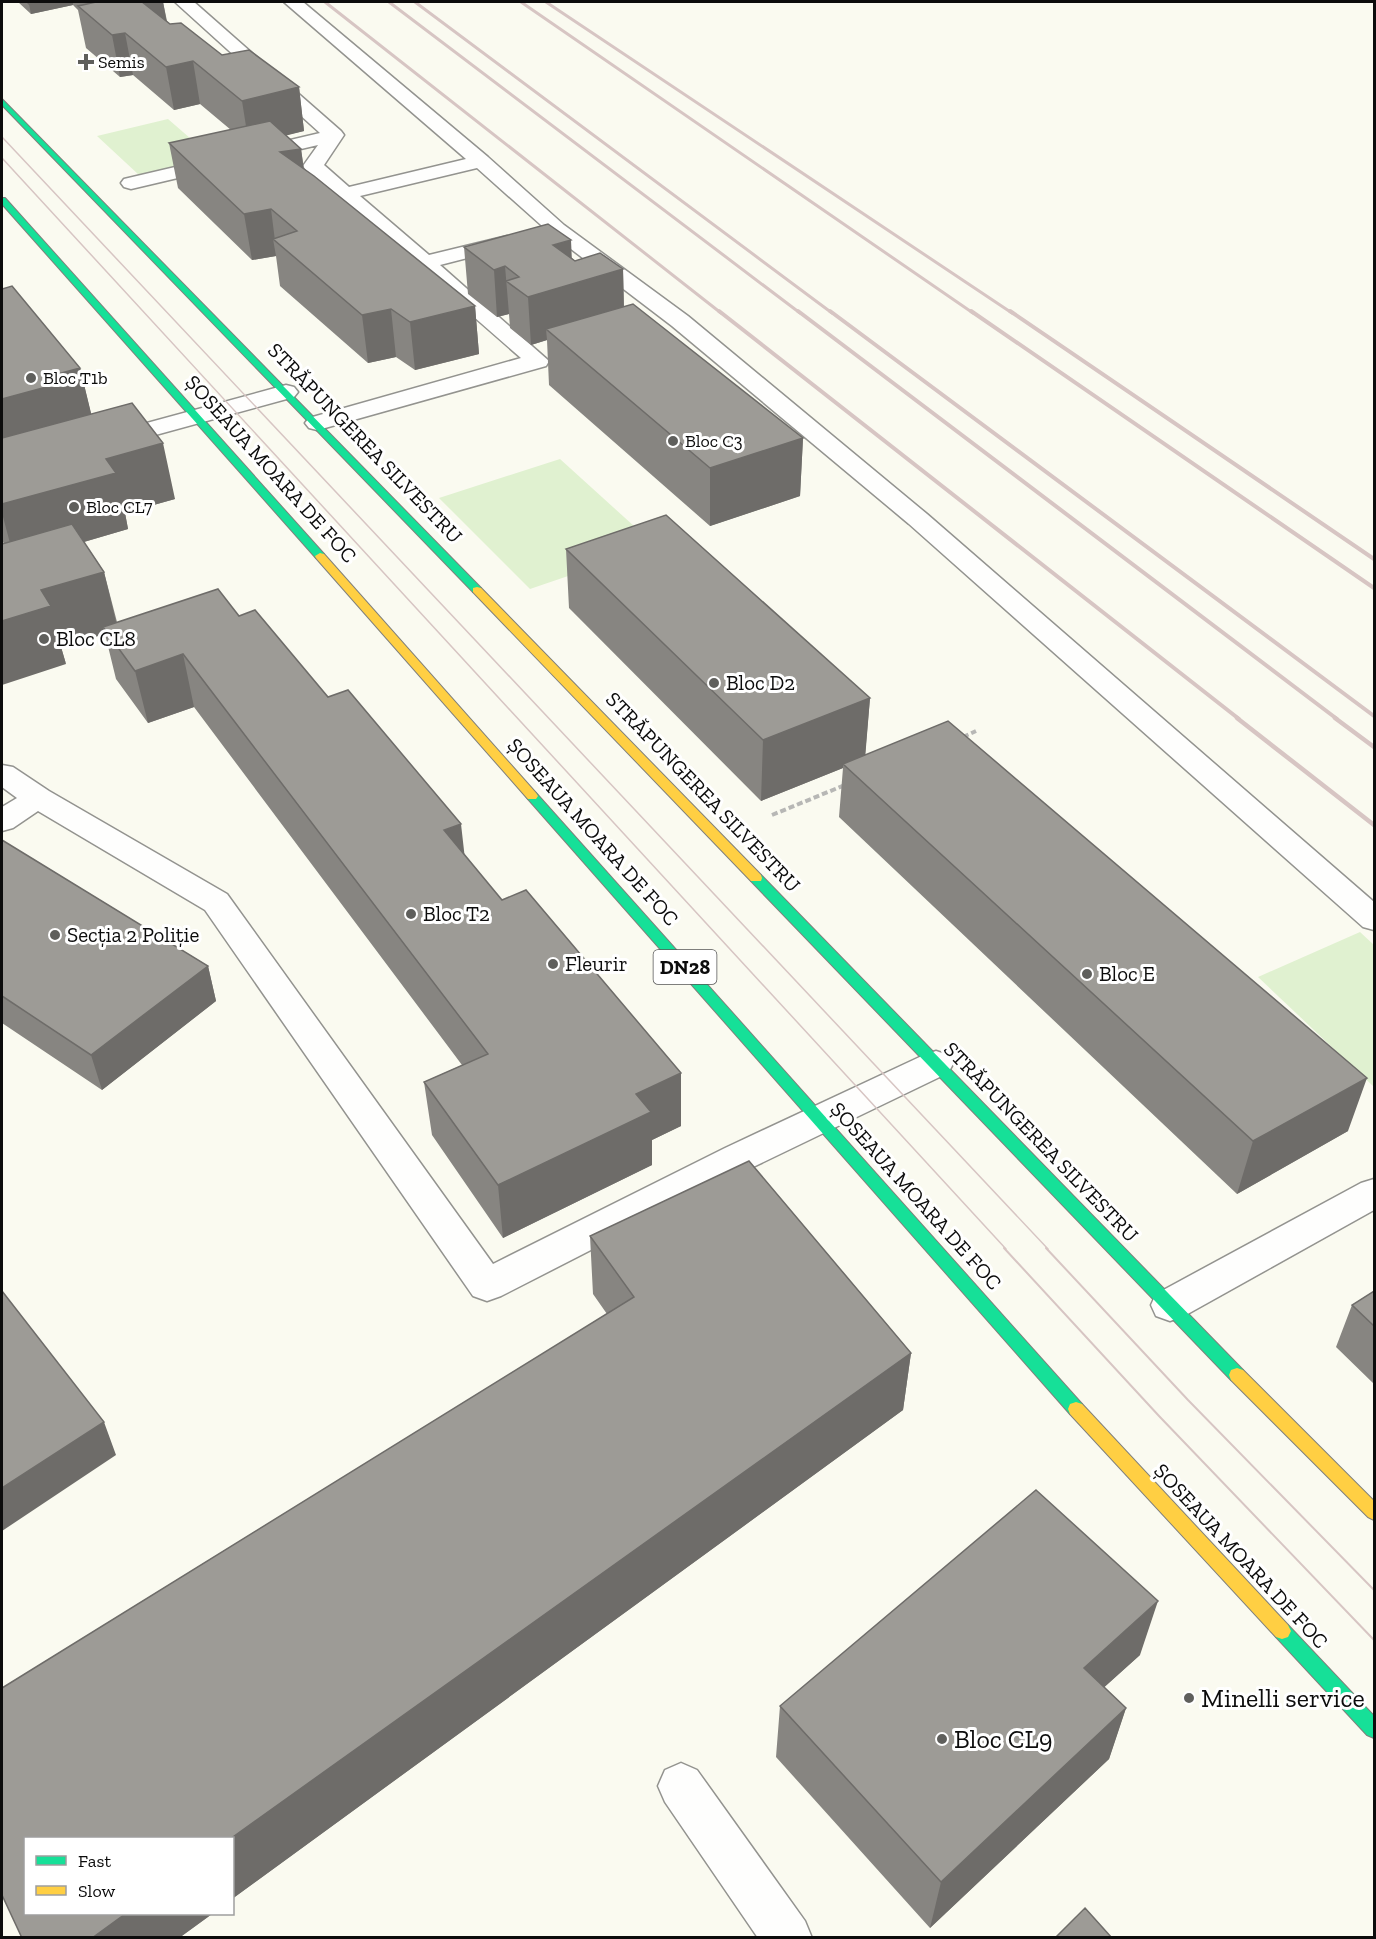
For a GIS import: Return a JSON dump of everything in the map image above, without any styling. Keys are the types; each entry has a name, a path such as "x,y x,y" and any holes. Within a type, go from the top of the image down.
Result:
{"main road":[{"name":"STRĂPUNGEREA SILVESTRU","path":"2,100 1170,1305 1374,1512"},
{"name":"ȘOSEAUA MOARA DE FOC","path":"2,200 1107,1444 1374,1729"}],"lane":[{"path":"184,2 334,135"},
{"path":"294,2 481,161 539,234 680,321 918,519 1374,920"},
{"path":"131,183 334,135"},
{"path":"317,423 538,361 312,166 334,135"},
{"path":"345,194 481,161"},
{"path":"424,263 539,234"},
{"path":"82,448 286,392"},
{"path":"2,774 38,798 216,902 487,1285 738,1158 936,1064"},
{"path":"2,821 38,798"},
{"path":"1170,1305 1374,1193"},
{"path":"681,1786 788,1938"}],"path":[{"path":"955,740 976,731"},
{"path":"772,814 847,784"}],"green space":[{"path":"168,119 213,158 139,175 97,136"},
{"path":"560,459 656,546 530,589 439,498"},
{"path":"1360,932 1374,945 1374,1087 1258,977"}],"building":[{"path":"96,2 142,2 170,24 181,23 222,55 249,50 299,87 242,101 193,61 166,67 125,33 112,35 78,6"},
{"path":"270,121 301,149 280,152 314,176 475,306 410,322 391,309 362,315 273,239 297,231 271,209 244,214 169,143"},
{"path":"548,224 571,240 553,245 575,261 600,253 623,269 528,297 506,281 519,277 505,266 494,270 464,247"},
{"path":"12,286 80,368 43,378 50,386 2,399 2,289"},
{"path":"633,304 803,438 710,468 546,329"},
{"path":"132,403 163,443 106,459 116,473 2,504 2,438"},
{"path":"666,515 870,698 763,740 566,549"},
{"path":"72,524 104,572 41,590 51,606 2,621 2,544"},
{"name":"Bloc T2","path":"218,589 239,616 255,610 328,697 348,690 461,824 444,830 502,900 526,890 681,1073 636,1094 651,1112 498,1185 424,1082 488,1054 183,654 135,671 103,627"},
{"path":"948,721 1367,1078 1253,1141 843,764"},
{"name":"Secția 2 Poliție","path":"2,840 208,966 91,1055 2,996"},
{"path":"749,1161 911,1353 233,1837 24,1837 24,1915 124,1915 92,1938 22,1938 2,1895 2,1688 634,1297 590,1236"},
{"path":"2,1291 104,1422 2,1488"},
{"path":"1374,1291 1374,1326 1352,1305"},
{"name":"Bloc CL9","path":"1036,1490 1158,1601 1084,1668 1126,1708 941,1882 780,1706"},
{"path":"1085,1908 1112,1938 1055,1938"}],"tram line":[{"path":"2,137 1048,1249"},
{"path":"2,158 1006,1249"},
{"path":"1004,1248 1159,1416 1374,1640"},
{"path":"1046,1248 1188,1400 1374,1590"}],"railway":[{"path":"325,2 721,313"},
{"path":"389,2 800,313"},
{"path":"415,2 832,313"},
{"path":"521,2 973,313"},
{"path":"546,2 1012,313"},
{"path":"719,311 1239,719"},
{"path":"798,311 1337,719"},
{"path":"830,311 1374,716"},
{"path":"971,311 1374,588"},
{"path":"1010,311 1374,559"},
{"path":"1237,718 1374,825"},
{"path":"1335,718 1374,747"}],"traffic: fast":[{"path":"2,101 477,590"},
{"path":"2,200 320,556"},
{"path":"532,796 1076,1409"},
{"path":"756,878 1237,1375"},
{"path":"1282,1631 1374,1729"}],"traffic: slow":[{"path":"320,556 532,796"},
{"path":"477,590 756,878"},
{"path":"1237,1375 1374,1512"},
{"path":"1076,1409 1282,1631"}],"place":[{"name":"Semis","path":"86,62"},
{"name":"Bloc T1b","path":"31,378"},
{"name":"Bloc C3","path":"673,441"},
{"name":"Bloc CL7","path":"74,507"},
{"name":"Bloc CL8","path":"44,639"},
{"name":"Bloc D2","path":"714,683"},
{"name":"Bloc T2","path":"411,914"},
{"name":"Secția 2 Poliție","path":"55,935"},
{"name":"Fleurir","path":"553,964"},
{"name":"Bloc E","path":"1087,974"},
{"name":"Minelli service","path":"1189,1698"},
{"name":"Bloc CL9","path":"942,1739"}]}
